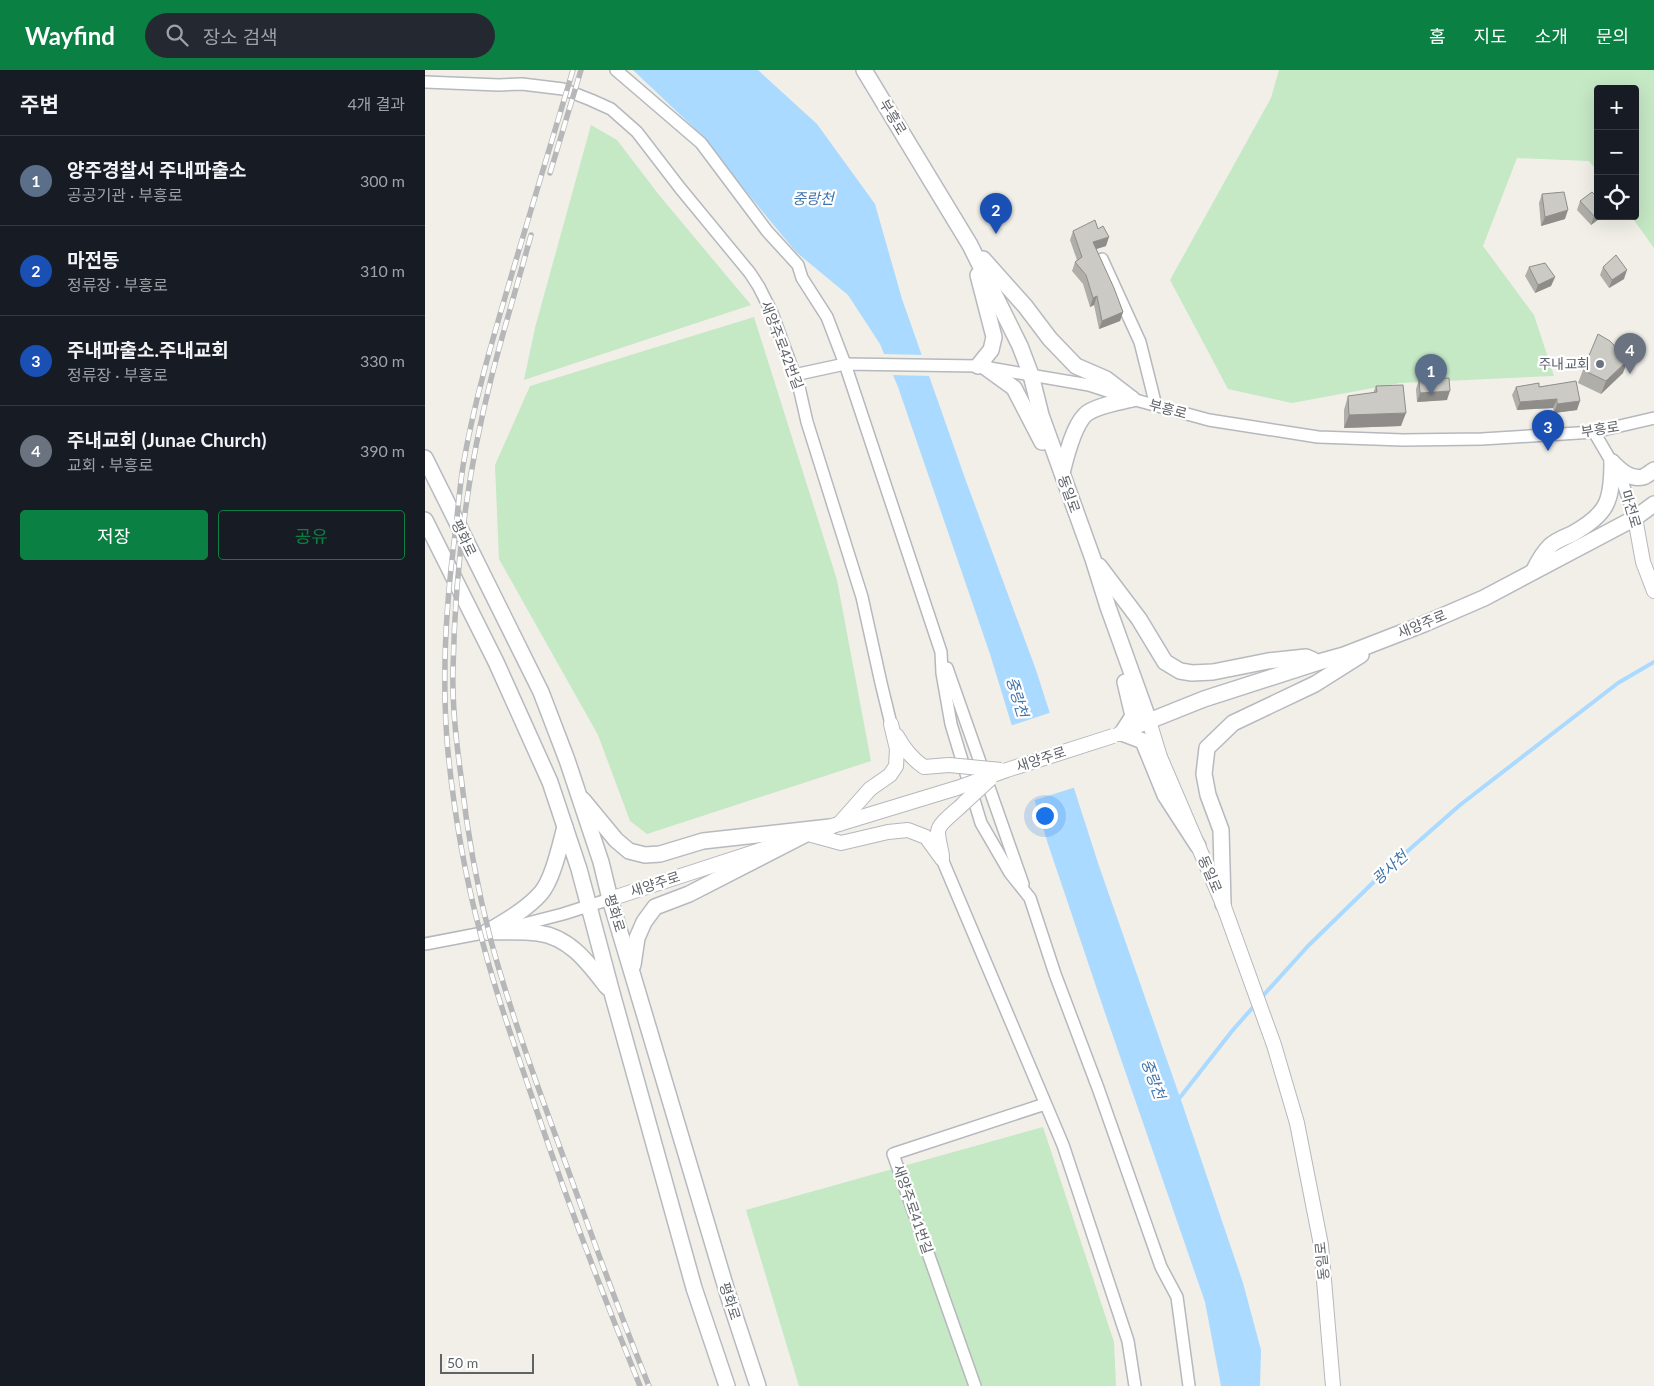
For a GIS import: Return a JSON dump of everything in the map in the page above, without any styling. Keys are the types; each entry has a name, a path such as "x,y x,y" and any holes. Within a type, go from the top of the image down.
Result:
{"main road":[{"name":"부흥로","path":"864,70 970,245 1020,346 1031,375"},
{"path":"970,245 994,337 991,350 982,367 1014,388 1064,480"},
{"path":"970,245 1025,306 1049,339 1077,366 1106,379 1132,399"},
{"name":"동일로","path":"1031,375 1041,416 1149,721"},
{"path":"1064,480 1074,434 1085,415 1109,403 1132,399"},
{"name":"평화로","path":"425,458 541,692 578,794 601,862 610,898 726,1288 758,1386"},
{"path":"1612,462 1622,472 1631,476 1642,477 1654,470"},
{"path":"1532,572 1549,546 1580,529 1602,510 1608,501 1612,486 1612,462"},
{"path":"1635,518 1654,504"},
{"name":"새양주로","path":"1149,721 1204,699 1344,655 1391,637 1484,598 1635,518"},
{"name":"평화로","path":"425,520 496,662 550,782 579,869 695,1288 727,1386"},
{"path":"1093,559 1139,619 1165,662 1180,671 1192,673 1213,672 1250,664 1306,657 1319,662"},
{"path":"1108,607 1133,716 1118,734 1143,741 1165,795 1198,846"},
{"path":"1223,904 1221,830 1208,795 1204,774 1207,748 1233,723 1315,684 1391,637"},
{"path":"578,794 616,840 629,851 645,855 660,854 703,841 835,825"},
{"path":"487,932 511,918 543,892 553,869 565,827"},
{"path":"632,969 637,938 644,922 655,906 689,894 806,834"},
{"path":"487,932 539,933 556,939 579,953 612,993"}],"street":[{"path":"615,70 701,143 767,231 798,265 802,278 827,317 845,364 941,652 1025,892"},
{"name":"새양주로42번길","path":"425,82 522,84 563,89 611,109 637,132 750,273 772,313 799,387 807,422 863,597 891,724"},
{"path":"1102,259 1140,342 1156,406"},
{"path":"794,374 845,364 982,367 1031,375"},
{"name":"부흥로","path":"1031,375 1089,385 1209,420 1318,437 1403,440 1482,439 1594,432 1654,418"},
{"name":"마전로","path":"1594,432 1621,478 1635,518 1643,562 1652,586"},
{"path":"941,652 942,673 951,724 981,823 1010,873 1030,898 1055,974 1098,1088 1161,1266 1177,1297 1189,1386"},
{"name":"새양주로","path":"425,944 487,932 589,906 806,834 957,788 1118,734 1149,721"},
{"name":"동일로","path":"1149,721 1160,757 1223,904 1274,1045 1297,1124 1321,1245 1333,1386"},
{"path":"891,724 903,749 924,767 949,765 1001,772"},
{"path":"835,825 870,789 890,775 896,766 897,749 891,724"},
{"path":"942,859 938,832 939,826 1001,772"},
{"path":"806,834 841,843 888,832 908,830 926,837 942,859 1063,1145 1127,1341 1135,1386"},
{"name":"새양주로41번길","path":"975,1386 893,1154 1045,1104"}],"green space":[{"path":"1279,70 1654,70 1654,248 1634,220 1639,220 1639,85 1594,85 1594,167 1589,161 1517,158 1483,246 1534,315 1554,376 1400,383 1292,403 1228,389 1170,280 1271,98"},
{"path":"591,125 617,140 659,195 751,305 524,380 535,328"},
{"path":"754,317 837,580 871,761 647,834 630,821 598,735 499,559 495,465 530,386"},
{"path":"1043,1127 1114,1342 1116,1386 799,1386 746,1210"}],"water":[{"name":"중랑천","path":"633,70 758,70 817,124 875,204 902,299 966,481 1036,670 1099,866 1243,1283 1261,1350 1260,1386 1221,1386 1205,1302 1048,844 990,654 898,387 880,344 848,295 796,252 691,125"}],"pier":[{"path":"882,354 925,355 932,376 890,375"},
{"path":"1052,712 1076,787 1032,801 1010,726"}],"building":[{"path":"1564,192 1568,210 1545,217 1542,194"},
{"path":"1592,192 1594,194 1594,216 1580,201"},
{"path":"1095,220 1098,229 1103,226 1109,237 1093,242 1123,312 1102,321 1097,296 1093,298 1086,275 1075,262 1082,257 1073,231"},
{"path":"1616,255 1627,270 1612,280 1603,267"},
{"path":"1545,263 1555,277 1538,285 1529,267"},
{"path":"1598,334 1610,341 1628,360 1606,381 1583,370"},
{"path":"1449,378 1450,391 1420,393 1419,380"},
{"path":"1576,381 1580,401 1557,404 1557,399 1520,402 1516,387 1539,383 1539,387"},
{"path":"1403,385 1406,413 1349,415 1348,396 1377,392 1376,386"}],"waterway":[{"name":"광사천","path":"1260,999 1308,946 1385,871 1460,805 1618,683 1654,662"},
{"name":"광사천","path":"1178,1100 1255,1005"}],"railway":[{"path":"573,70 494,337 468,440 460,489 447,611 445,667 446,724 450,774 460,841 491,971 557,1170 597,1279 640,1386"},
{"path":"550,173 581,70"},
{"path":"531,235 491,379 469,486 456,596 454,633 453,682 456,736 473,859 486,921 499,968 544,1103 649,1386"}],"place":[{"name":"마전동","path":"996,234"},
{"name":"주내교회","path":"1600,364"},
{"name":"주내교회 (Junae Church)","path":"1630,374"},
{"name":"양주경찰서 주내파출소","path":"1431,395"},
{"name":"주내파출소.주내교회","path":"1548,451"}]}
